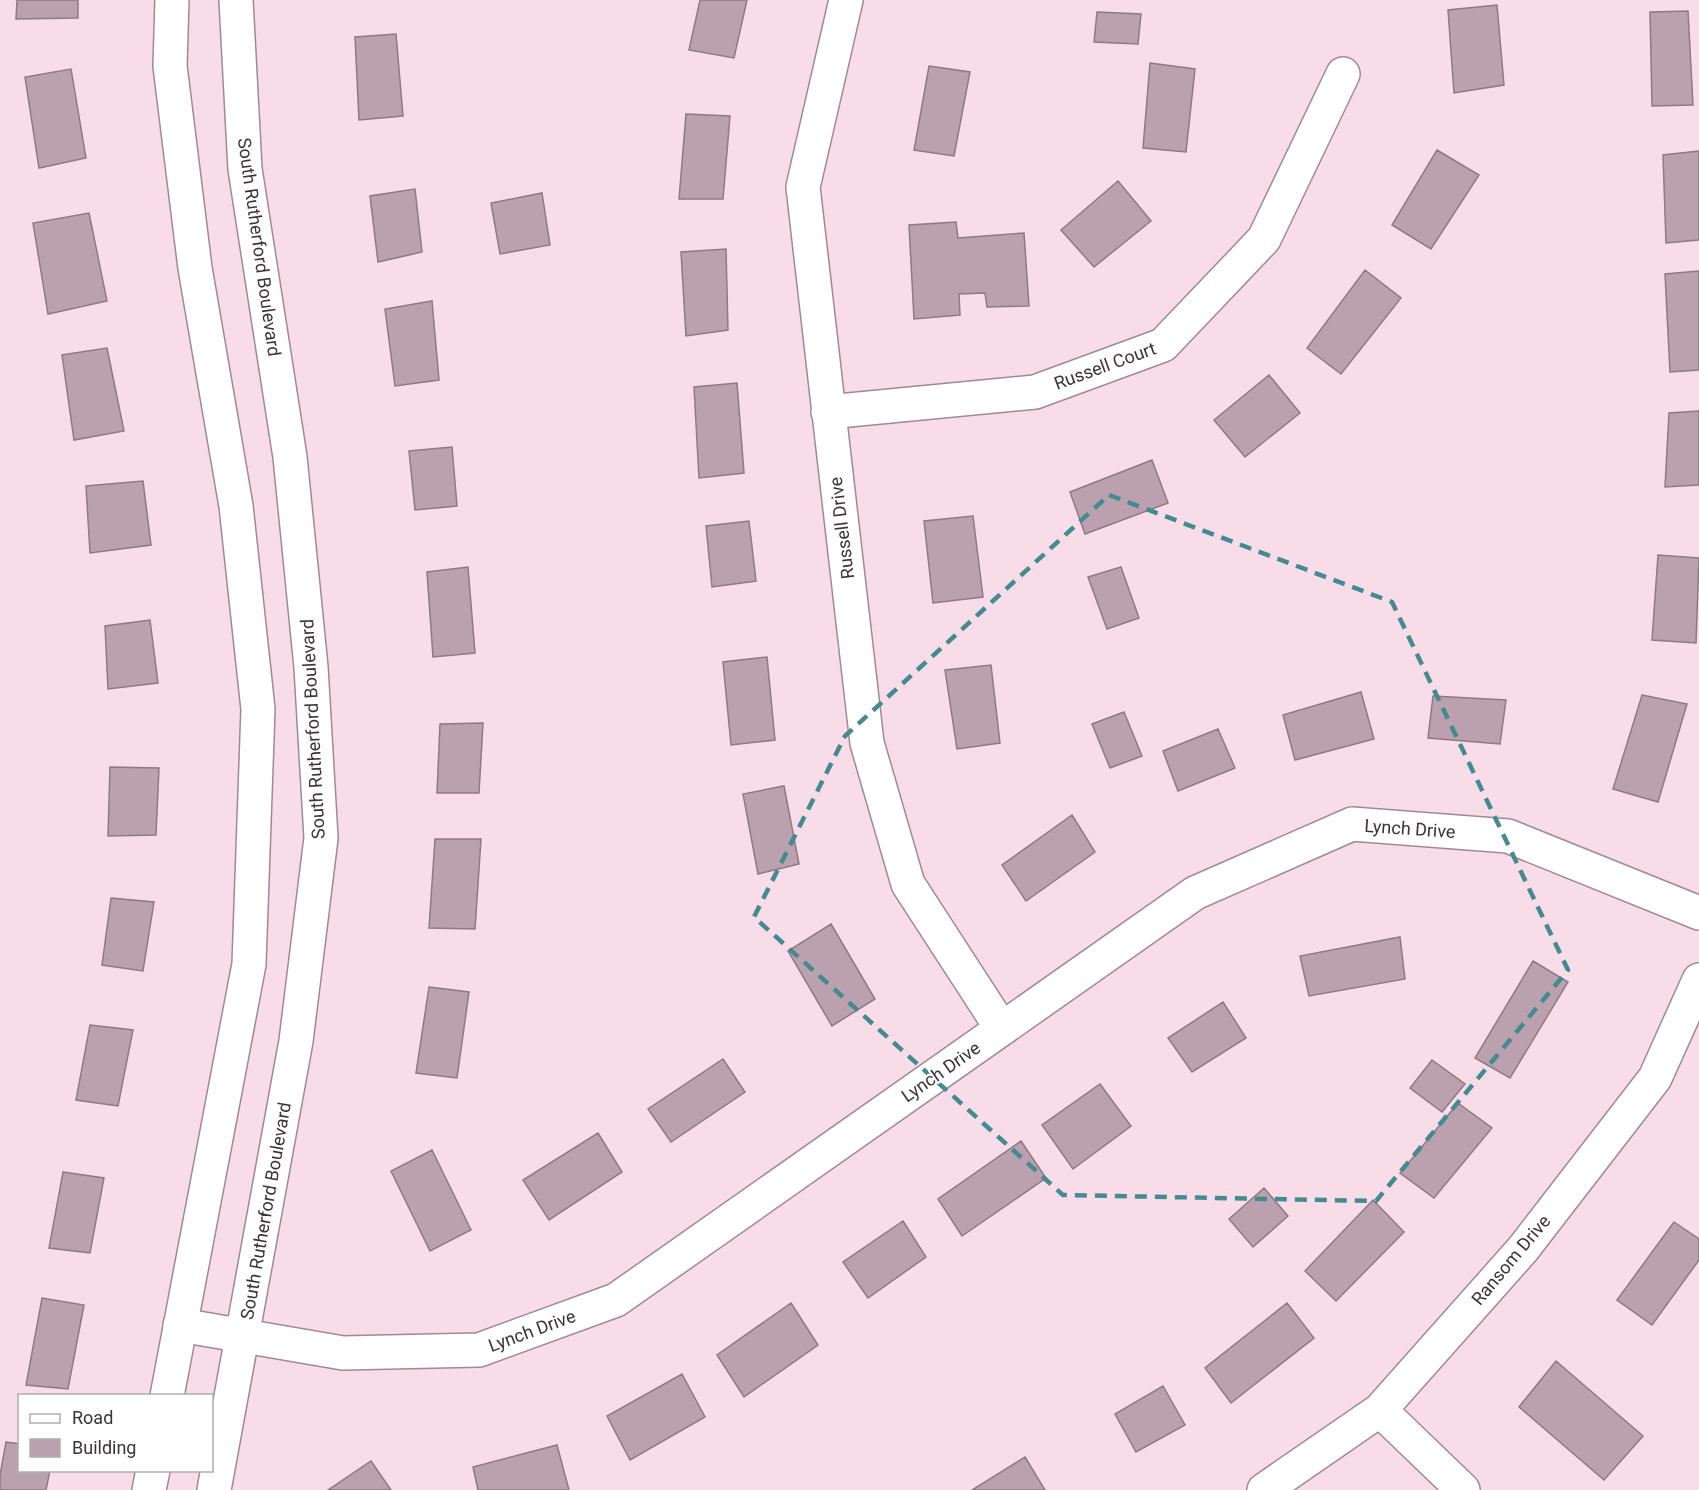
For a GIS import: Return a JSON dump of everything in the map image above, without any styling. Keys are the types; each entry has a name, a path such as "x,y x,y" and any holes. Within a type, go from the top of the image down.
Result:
{"main road":[{"path":"167,1394 249,964 258,709 236,506 195,268 186,201 170,66 172,0"},
{"name":"South Rutherford Boulevard","path":"214,1490 296,1041 321,838 311,667 290,457 245,169 236,0"},
{"name":"Russell Drive","path":"846,0 803,187 867,743 909,884 1002,1029"},
{"name":"Russell Court","path":"828,412 1035,392 1163,345 1263,239 1342,74"},
{"name":"Lynch Drive","path":"180,1324 343,1353 479,1350 616,1300 1195,893 1352,824 1508,836 1699,913"},
{"name":"Ransom Drive","path":"1264,1490 1380,1410 1523,1249 1655,1078 1699,980"},
{"path":"1380,1410 1463,1490"},
{"path":"149,1490 153,1472"}],"highlighted area":[{"path":"1109,495 1392,602 1568,970 1376,1201 1063,1195 754,917 845,736"}],"building":[{"path":"17,0 78,0 78,18 16,19"},
{"path":"700,0 747,0 734,58 689,50"},
{"path":"1497,5 1504,85 1454,93 1448,10"},
{"path":"1688,11 1693,105 1652,106 1650,12"},
{"path":"1097,12 1141,14 1138,44 1094,42"},
{"path":"396,34 403,116 359,120 355,37"},
{"path":"1150,63 1195,69 1186,152 1143,148"},
{"path":"929,66 970,72 954,156 914,150"},
{"path":"71,69 86,158 39,168 25,77"},
{"path":"686,114 730,116 723,199 679,199"},
{"path":"1437,150 1479,175 1431,249 1392,225"},
{"path":"1699,151 1699,240 1666,243 1663,155"},
{"path":"1118,181 1151,221 1094,267 1061,230"},
{"path":"415,189 422,252 378,262 370,196"},
{"path":"542,193 550,245 500,254 491,203"},
{"path":"89,213 107,301 48,314 33,223"},
{"path":"956,222 958,238 1024,233 1029,306 987,307 985,293 959,294 960,315 914,319 909,225"},
{"path":"726,249 728,330 686,336 681,252"},
{"path":"1365,270 1401,298 1341,374 1307,348"},
{"path":"1699,271 1699,370 1670,372 1665,274"},
{"path":"432,301 439,380 395,386 385,309"},
{"path":"107,348 124,431 74,440 62,355"},
{"path":"1269,375 1300,413 1245,457 1214,420"},
{"path":"737,383 744,473 699,478 694,387"},
{"path":"1699,411 1699,485 1665,487 1669,413"},
{"path":"452,447 457,506 415,510 409,451"},
{"path":"1152,460 1168,503 1085,534 1070,492"},
{"path":"143,481 151,545 90,553 86,486"},
{"path":"973,516 983,597 933,603 924,521"},
{"path":"749,521 756,581 712,587 706,526"},
{"path":"1658,555 1699,558 1696,643 1652,640"},
{"path":"468,567 475,653 433,657 427,572"},
{"path":"1121,567 1139,618 1107,629 1088,577"},
{"path":"150,620 158,683 108,689 105,626"},
{"path":"767,657 775,740 731,745 723,662"},
{"path":"991,665 1000,743 957,749 945,670"},
{"path":"1361,692 1374,739 1295,760 1283,715"},
{"path":"1642,695 1687,704 1658,802 1613,789"},
{"path":"1433,696 1506,700 1500,744 1428,738"},
{"path":"1124,712 1142,756 1110,768 1092,724"},
{"path":"483,723 479,793 437,793 440,724"},
{"path":"1218,729 1235,768 1178,791 1163,751"},
{"path":"110,767 159,768 156,835 108,836"},
{"path":"784,786 799,864 758,874 743,794"},
{"path":"1072,815 1095,852 1026,901 1002,865"},
{"path":"435,839 481,839 475,929 429,928"},
{"path":"111,898 154,902 143,971 102,965"},
{"path":"831,924 875,999 832,1026 788,951"},
{"path":"1400,937 1405,979 1309,996 1300,956"},
{"path":"1533,961 1568,982 1510,1078 1475,1058"},
{"path":"429,987 469,992 457,1078 416,1073"},
{"path":"1223,1002 1246,1038 1192,1072 1168,1038"},
{"path":"90,1025 133,1030 118,1106 76,1100"},
{"path":"723,1059 745,1092 671,1142 648,1109"},
{"path":"1432,1060 1465,1084 1442,1112 1410,1088"},
{"path":"1100,1084 1131,1126 1073,1169 1042,1125"},
{"path":"1458,1103 1492,1128 1434,1198 1400,1173"},
{"path":"598,1133 622,1172 549,1220 523,1180"},
{"path":"1021,1141 1046,1178 962,1236 938,1199"},
{"path":"432,1150 471,1230 430,1251 391,1171"},
{"path":"63,1172 104,1178 90,1253 49,1248"},
{"path":"1264,1188 1288,1216 1253,1247 1229,1219"},
{"path":"1373,1200 1404,1232 1336,1301 1305,1271"},
{"path":"903,1221 926,1257 868,1298 843,1262"},
{"path":"1674,1222 1699,1239 1699,1260 1652,1325 1617,1300"},
{"path":"42,1298 84,1305 68,1389 26,1385"},
{"path":"791,1303 818,1345 744,1397 717,1355"},
{"path":"1287,1303 1314,1338 1231,1403 1205,1368"},
{"path":"1556,1361 1643,1436 1604,1480 1519,1407"},
{"path":"682,1374 705,1417 630,1460 607,1416"},
{"path":"1163,1386 1185,1425 1136,1452 1115,1414"},
{"path":"6,1442 18,1444 18,1472 50,1472 46,1490 0,1490 0,1475"},
{"path":"557,1445 569,1490 478,1490 473,1467"},
{"path":"1025,1457 1045,1490 972,1490"},
{"path":"371,1461 391,1490 328,1490"}]}
